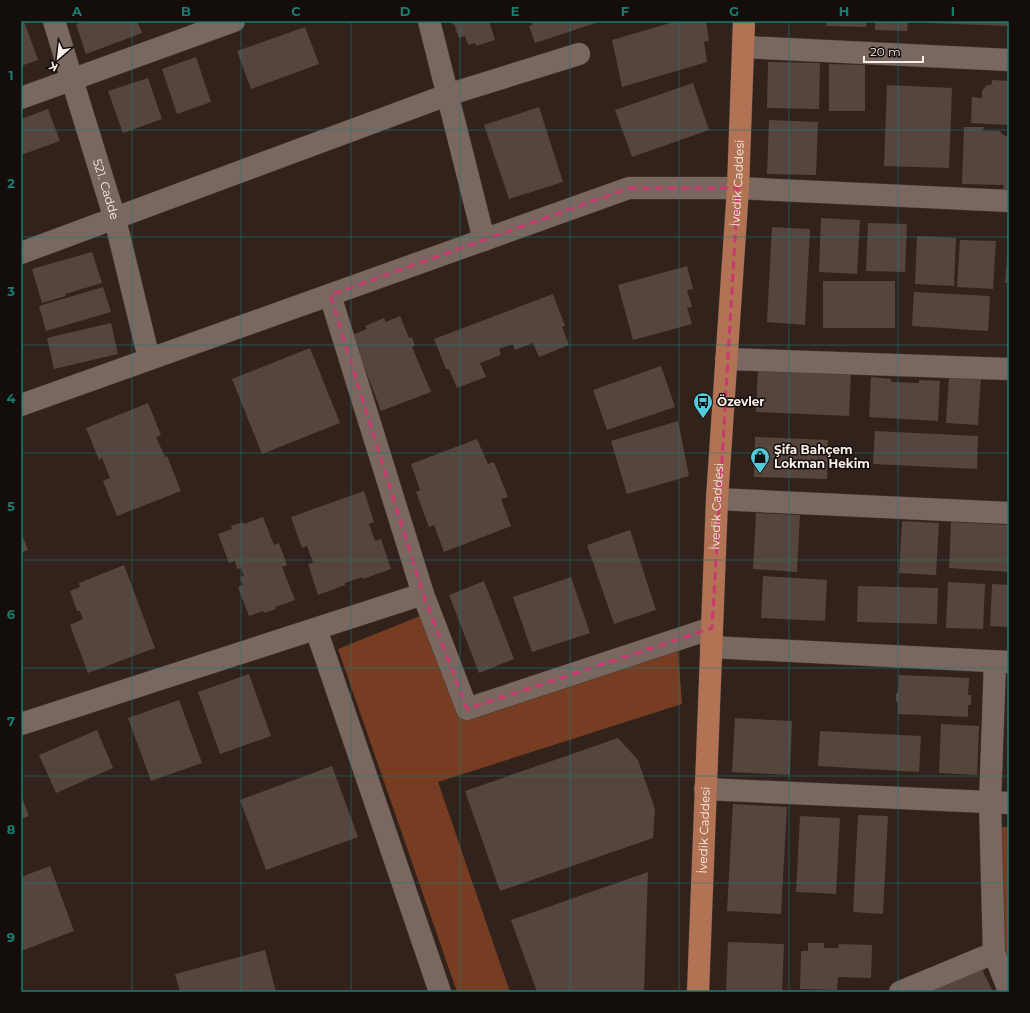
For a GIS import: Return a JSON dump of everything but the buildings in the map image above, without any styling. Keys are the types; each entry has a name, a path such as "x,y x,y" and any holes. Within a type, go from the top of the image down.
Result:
{"main road":[{"name":"İvedik Caddesi","path":"698,992 717,499 738,188 744,21"}],"street":[{"name":"521. Cadde","path":"54,21 115,219 149,359"},
{"path":"21,98 234,21"},
{"path":"428,21 484,240"},
{"path":"744,47 1009,60"},
{"path":"21,253 447,95 580,54"},
{"path":"21,405 629,188 738,188 1009,202"},
{"path":"330,295 423,594 467,709 711,638 1002,662 1000,803 994,953 1009,991"},
{"path":"726,359 1009,369"},
{"path":"717,499 1009,513"},
{"path":"21,724 423,594"},
{"path":"316,629 440,992"},
{"path":"705,789 1000,803"},
{"path":"900,992 994,953"}],"highlighted area":[{"path":"629,188 738,188 712,628 467,709 423,594 330,295"}],"shaded area":[{"path":"420,616 466,720 678,651 682,704 438,782 510,992 457,992 338,649"},
{"path":"1002,827 1009,827 1009,966 1001,932"}],"place":[{"name":"Özevler","path":"703,419"},
{"name":"Şifa Bahçem Lokman Hekim","path":"760,474"}]}
